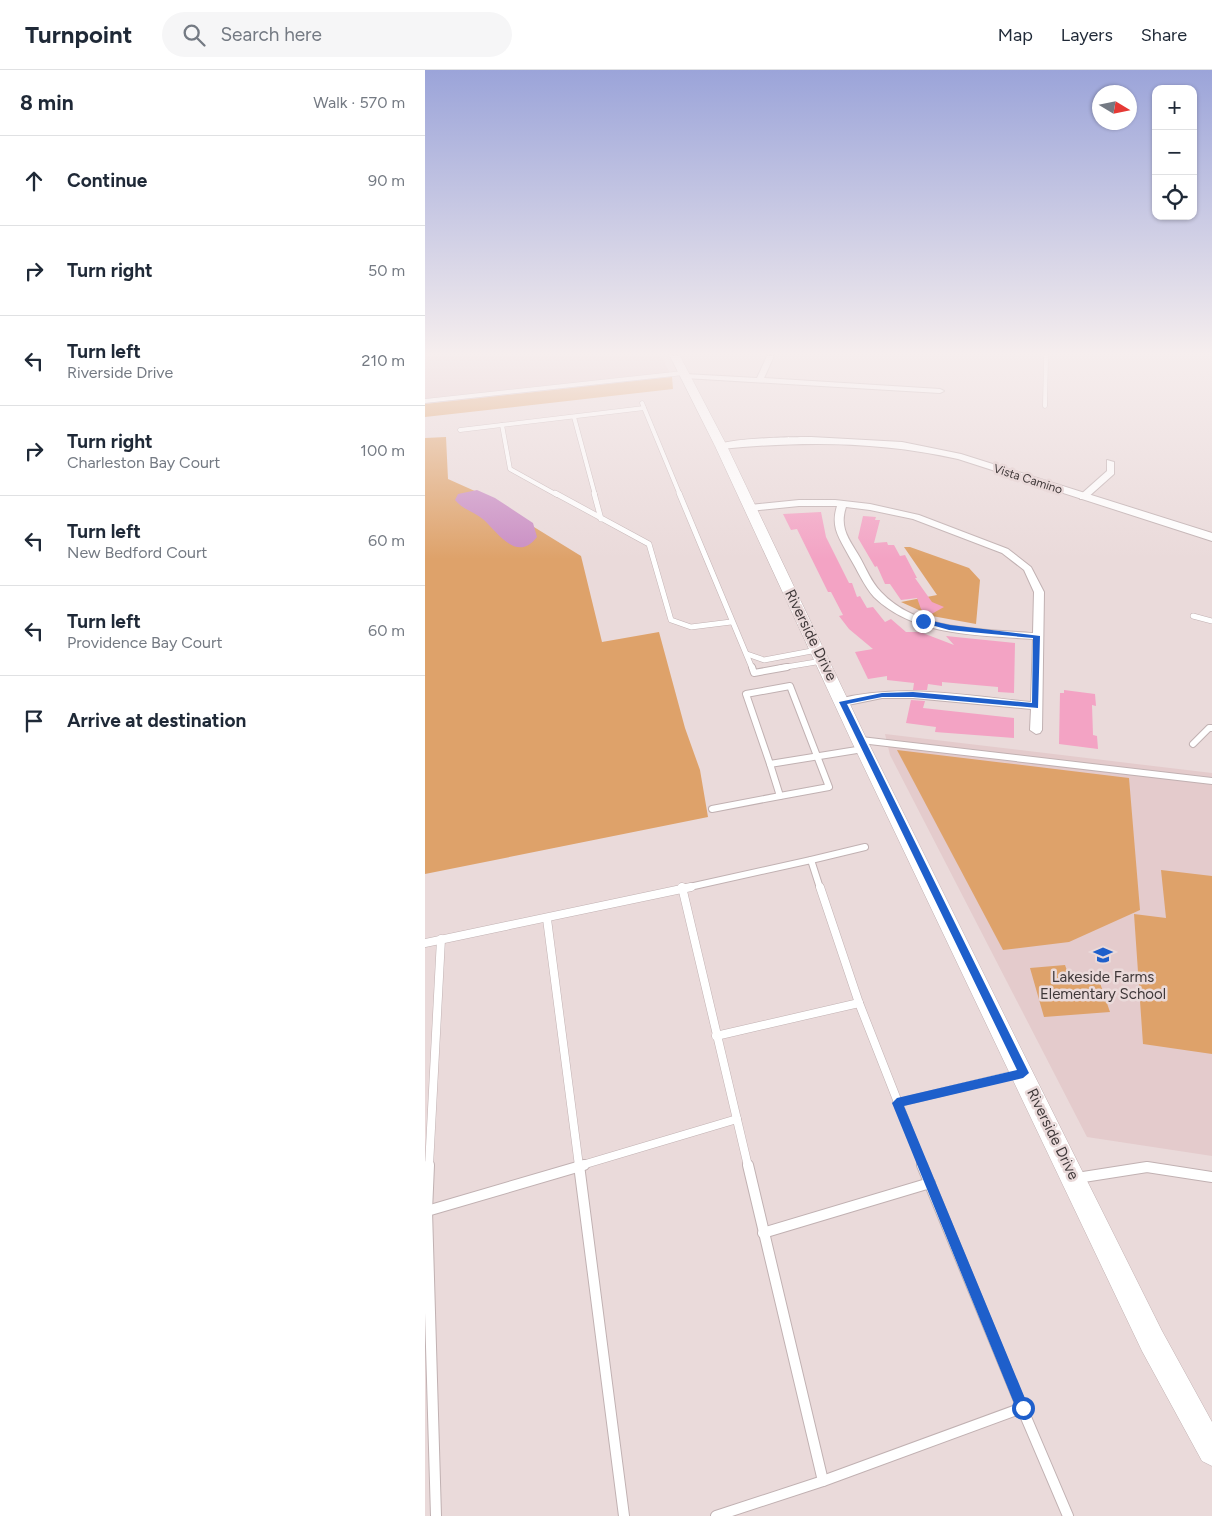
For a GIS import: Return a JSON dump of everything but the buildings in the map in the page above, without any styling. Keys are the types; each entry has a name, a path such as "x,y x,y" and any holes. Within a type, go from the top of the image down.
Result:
{"main road":[{"name":"Riverside Drive","path":"709,423 862,744 1152,1341 1212,1451"}],"street":[{"name":"Vista Camino","path":"721,446 804,439 929,449 961,457 1212,537"},
{"path":"1083,497 1111,472 1110,462"},
{"path":"750,508 799,503 870,507 916,517 992,544 1013,556 1027,569 1037,584 1039,592 1036,730"},
{"path":"842,504 837,518 840,532 874,589 892,606 917,618 949,628 1037,636"},
{"path":"843,702 882,695 913,695 1036,706"}],"lane":[{"path":"460,430 515,423"},
{"path":"576,423 601,519"},
{"path":"650,423 731,622 754,673 787,668 821,656"},
{"path":"501,425 510,469 649,544 671,620 691,627 731,622"},
{"path":"1193,616 1212,621"},
{"path":"747,654 764,660 782,657 821,656"},
{"path":"782,657 787,668"},
{"path":"712,809 829,787 790,686 746,694 780,796"},
{"path":"1193,744 1209,728 1212,728"},
{"path":"770,764 817,756 862,744 1212,782"},
{"path":"425,943 547,919 865,847"},
{"path":"811,860 859,1002 897,1103 1068,1516"},
{"path":"682,887 823,1481"},
{"path":"547,919 624,1516"},
{"path":"437,1516 427,1211 441,939"},
{"path":"716,1036 859,1002"},
{"path":"897,1103 1023,1073"},
{"path":"427,1211 737,1119"},
{"path":"1074,1178 1147,1167 1212,1177"},
{"path":"763,1233 930,1183"},
{"path":"715,1516 823,1481 1023,1408"}],"shaded area":[{"path":"446,437 448,479 477,492 581,556 602,642 659,632 685,728 700,770 708,817 425,874 425,438"},
{"path":"477,490 495,498 533,523 537,537 530,544 522,547 508,543 484,520 455,500 458,494"},
{"path":"904,547 910,547 969,568 980,580 976,624 932,616 901,602 937,595"},
{"name":"Lakeside Farms Elementary School","path":"885,734 1212,773 1212,1156 1087,1137 890,755"},
{"path":"897,750 1129,778 1140,910 1069,942 1003,950"},
{"path":"1161,870 1212,876 1212,1054 1143,1044 1134,914 1166,918"},
{"path":"1065,965 1072,985 1100,983 1110,1012 1044,1017 1030,968"}],"place":[{"name":"Lakeside Farms Elementary School","path":"1103,955"}],"route":[{"path":"923,621 949,628 1037,636 1036,706 913,695 882,695 843,702 859,740 1023,1073 897,1103 1023,1408"}]}
